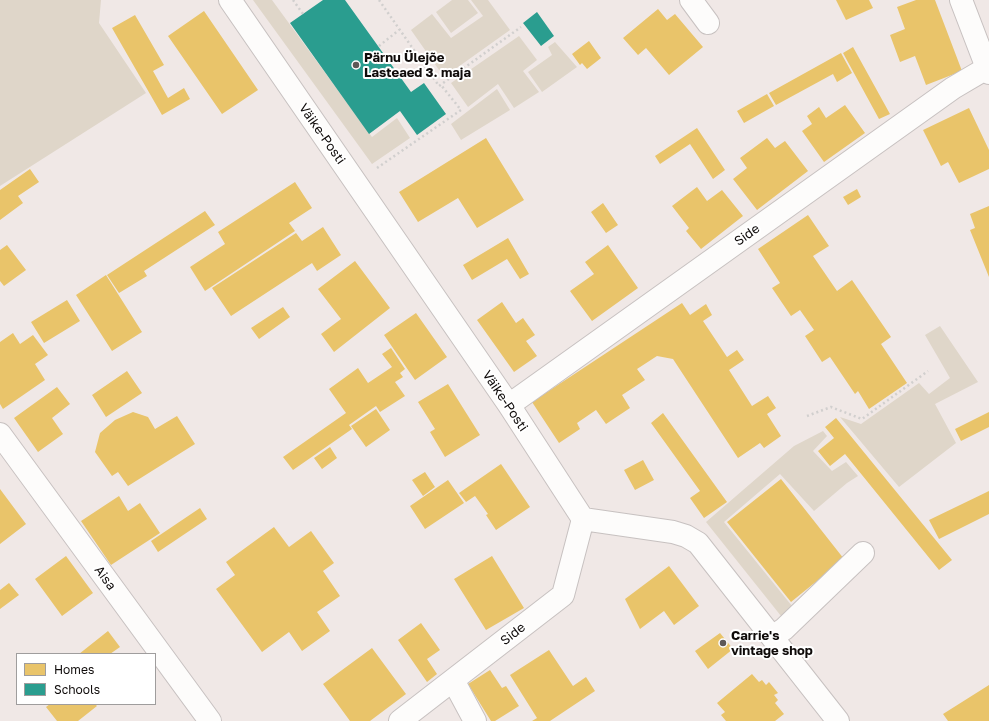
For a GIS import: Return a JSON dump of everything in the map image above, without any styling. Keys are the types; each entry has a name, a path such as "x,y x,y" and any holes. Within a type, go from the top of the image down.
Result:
{"street":[{"name":"Väike-Posti","path":"230,0 509,405 583,519"},
{"path":"691,0 708,23"},
{"path":"961,0 988,70"},
{"name":"Side","path":"509,405 953,88 988,70"},
{"name":"Aisa","path":"0,434 210,721"},
{"name":"Side","path":"400,721 563,595 583,519"},
{"path":"583,519 673,532 686,536 698,543 838,721"},
{"path":"772,637 784,629 863,553"},
{"path":"453,680 474,721"}],"path":[{"path":"293,0 303,14"},
{"path":"372,172 461,110 441,85 439,86 379,0"},
{"path":"441,85 521,27"},
{"path":"379,46 399,30"},
{"path":"807,416 831,407 862,419 928,371"}],"shaded area":[{"path":"0,0 101,0 99,23 146,93 0,186"},
{"path":"253,0 272,0 372,137 397,118 410,138 372,164"},
{"path":"452,0 468,0 478,13 451,33 436,12"},
{"path":"471,0 488,0 510,30 444,77 411,30 432,14 451,38 483,16"},
{"path":"519,36 537,60 523,71 539,92 514,108 498,84 468,107 451,83"},
{"path":"555,42 577,67 542,92 528,72 552,55 548,47"},
{"path":"497,89 510,110 461,140 451,124"},
{"path":"940,326 978,382 935,404 956,443 899,487 840,417 861,424 919,383 929,394 950,378 925,335"},
{"path":"823,431 827,436 813,451 832,471 846,462 858,476 847,483 814,511 780,474 724,522 792,606 781,616 706,522 794,446"}],"building: Homes":[{"path":"836,0 869,0 873,8 846,20"},
{"path":"916,0 935,0 962,71 926,85 915,56 900,62 890,35 905,29 897,7"},
{"path":"658,9 667,20 675,14 703,47 669,75 646,48 638,55 623,38"},
{"path":"204,11 258,90 222,114 168,36"},
{"path":"135,15 164,65 153,71 168,98 184,88 190,99 162,115 112,28"},
{"path":"589,41 601,58 587,69 582,63 580,65 572,54"},
{"path":"853,47 890,114 879,119 843,53"},
{"path":"841,53 852,73 837,82 833,74 776,105 769,93"},
{"path":"767,94 774,106 744,123 737,111"},
{"path":"845,105 865,133 824,162 802,131 812,124 807,116 819,107 826,118"},
{"path":"969,108 989,150 989,169 959,183 948,162 941,166 923,130"},
{"path":"697,128 725,170 713,179 690,144 660,164 655,156"},
{"path":"486,138 524,200 477,228 458,198 418,222 399,192"},
{"path":"767,138 775,148 785,141 808,171 757,210 733,179 747,168 740,158"},
{"path":"30,169 39,182 18,196 23,203 0,220 0,190"},
{"path":"295,182 312,208 289,223 295,231 205,291 190,267 225,244 218,232"},
{"path":"697,187 707,201 722,190 743,216 701,249 686,231 689,228 672,206"},
{"path":"857,189 861,197 848,205 843,197"},
{"path":"603,203 618,225 606,233 591,212"},
{"path":"989,206 989,277 970,230 975,228 970,214"},
{"path":"205,211 215,225 144,271 147,276 119,293 107,275"},
{"path":"808,215 829,246 813,256 837,291 852,280 891,337 881,344 907,383 869,409 858,391 855,394 830,357 822,362 805,336 814,330 800,310 791,316 772,288 780,283 758,249"},
{"path":"323,227 341,255 317,271 312,263 231,316 212,288 296,233 302,241"},
{"path":"508,238 529,274 520,279 507,259 472,280 463,265"},
{"path":"7,245 26,270 4,286 0,281 0,250"},
{"path":"608,245 638,288 592,321 570,291 594,274 585,262"},
{"path":"355,261 390,308 334,352 321,334 341,319 318,289"},
{"path":"106,275 142,332 112,351 76,295"},
{"path":"67,300 80,321 44,343 31,322"},
{"path":"502,302 516,323 523,318 535,335 526,341 537,356 514,372 477,320"},
{"path":"682,303 690,315 706,304 712,315 703,321 727,357 737,350 744,360 729,370 752,406 768,396 776,408 767,414 781,436 764,448 760,443 738,458 673,359 657,356 637,369 645,380 622,395 630,408 606,424 596,410 577,423 580,429 559,443 532,402"},
{"path":"283,307 290,317 259,339 251,328"},
{"path":"416,313 447,357 415,380 384,335"},
{"path":"13,333 20,344 33,335 48,355 35,364 45,380 3,409 0,404 0,342"},
{"path":"391,348 405,369 400,373 403,377 395,382 405,396 380,412 376,406 349,425 352,429 293,470 283,457 346,413 329,389 358,368 368,383 392,367 382,354"},
{"path":"127,371 142,393 106,417 92,395"},
{"path":"448,384 480,435 445,457 430,432 435,429 418,402"},
{"path":"57,387 70,404 52,418 63,434 38,452 14,418"},
{"path":"376,409 390,430 366,447 351,426"},
{"path":"133,412 148,417 155,429 177,416 195,444 128,486 118,472 112,476 95,452 100,433 115,420"},
{"path":"989,412 989,427 961,441 955,429"},
{"path":"663,413 727,502 704,518 690,498 700,491 651,423"},
{"path":"836,418 952,560 939,570 845,454 830,466 818,451 834,438 825,427"},
{"path":"330,447 337,458 322,469 314,458"},
{"path":"643,460 654,480 635,490 624,470"},
{"path":"501,464 530,507 496,530 486,515 488,514 475,496 466,502 459,493"},
{"path":"425,472 435,487 423,496 412,480"},
{"path":"781,479 844,559 791,602 727,522"},
{"path":"448,480 464,503 425,529 410,506"},
{"path":"0,489 26,524 0,544"},
{"path":"989,491 989,514 939,539 929,520"},
{"path":"119,496 128,511 140,503 160,533 111,565 81,521"},
{"path":"200,508 207,519 158,552 151,541"},
{"path":"274,527 289,547 311,531 334,563 323,571 340,596 317,612 330,631 302,651 289,632 262,652 216,589 235,575 226,562"},
{"path":"66,556 93,593 62,616 35,579"},
{"path":"492,556 524,608 486,630 454,579"},
{"path":"669,566 699,606 674,625 664,611 640,629 625,599"},
{"path":"9,583 19,595 0,609 0,590"},
{"path":"421,623 440,650 427,659 437,674 427,682 398,640"},
{"path":"108,631 120,647 111,653 80,653"},
{"path":"720,633 733,649 708,669 695,651"},
{"path":"372,648 406,694 370,721 350,721 323,684"},
{"path":"549,650 573,686 586,677 595,691 550,721 532,721 537,718 510,675"},
{"path":"490,670 502,688 506,686 519,706 495,721 491,721 468,684"},
{"path":"752,674 759,682 762,680 766,685 769,682 778,693 774,695 778,700 775,703 784,714 775,721 726,721 721,715 725,712 717,703"},
{"path":"989,685 989,721 948,721 943,714"},
{"path":"49,705 97,706 78,721 57,721 46,707"}],"building: Schools":[{"name":"Pärnu Ülejõe Lasteaed 3. maja","path":"323,0 345,0 411,92 424,83 446,114 417,135 400,111 369,134 290,23"},
{"path":"537,12 554,36 541,46 523,23"}],"place":[{"name":"Pärnu Ülejõe Lasteaed 3. maja","path":"356,65"},
{"name":"Carrie's vintage shop","path":"723,643"}]}
